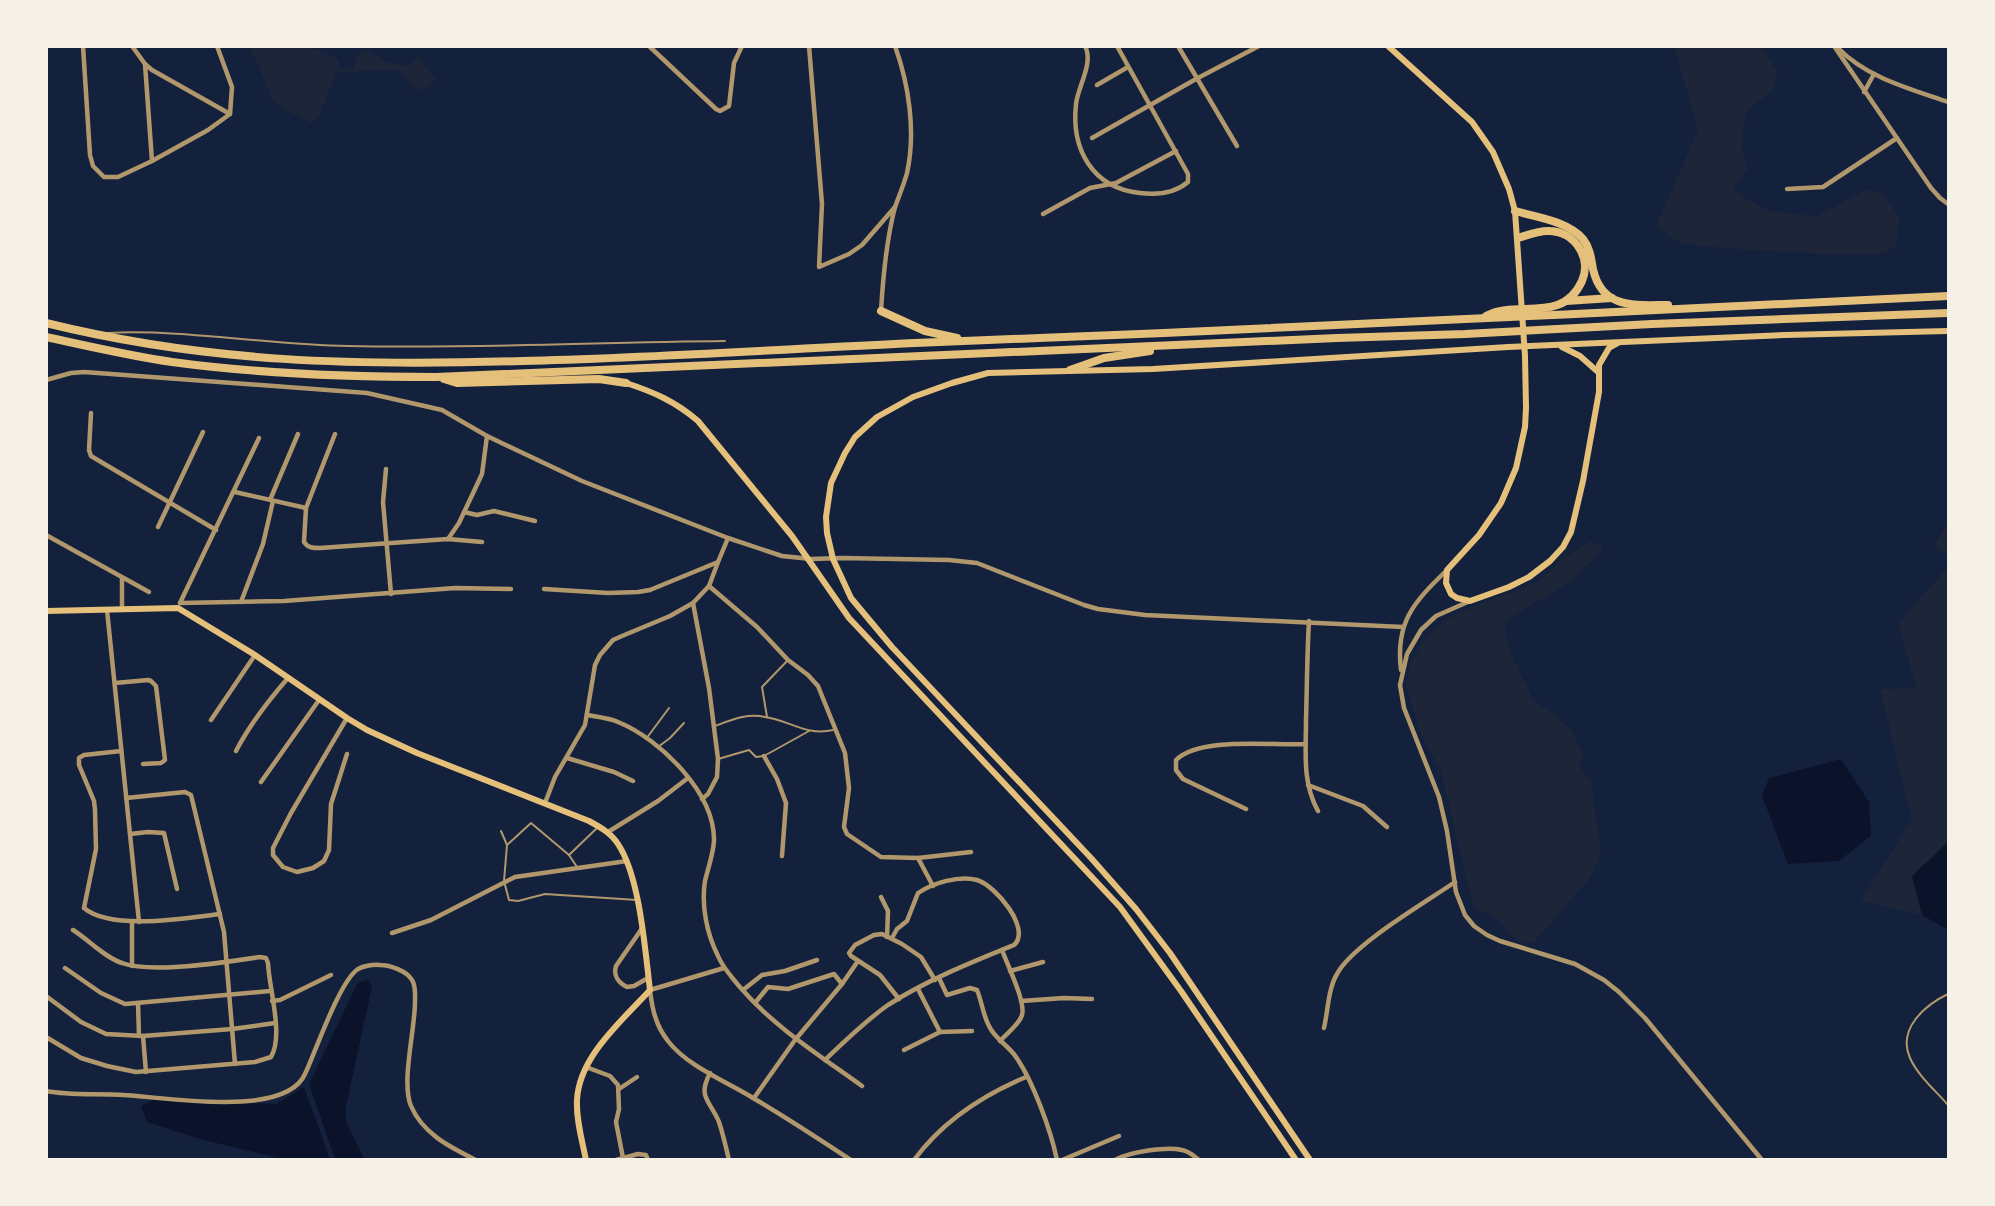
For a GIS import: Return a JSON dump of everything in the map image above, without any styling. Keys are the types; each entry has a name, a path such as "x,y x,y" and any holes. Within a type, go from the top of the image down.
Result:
{"highway":[{"path":"1515,211 1567,227 1582,237 1591,253 1593,269 1599,284 1612,298 1624,305 1677,304 1690,308"},
{"path":"1518,238 1540,231 1553,231 1568,236 1578,246 1584,259 1584,274 1581,283 1565,301"},
{"path":"46,323 174,349 236,356 301,361 466,363 623,358 1948,296"},
{"path":"1482,318 1494,311 1544,309 1565,301 1612,298"},
{"path":"881,311 925,331 957,338 983,340"},
{"path":"46,337 138,357 236,369 321,376 436,377 1948,313"},
{"path":"1070,370 1104,358 1170,346"},
{"path":"436,377 457,383 599,379 626,383"}],"main road":[{"path":"1388,46 1472,122 1484,136 1502,170 1515,211 1525,356 1525,427 1516,468 1501,503 1479,535 1448,570 1446,583 1451,594 1457,598 1470,601 1529,577 1550,561 1563,547 1571,532 1583,480 1599,392 1598,372 1605,353 1618,343"},
{"path":"1310,1160 1170,953 1136,909 1091,858 883,638 851,598 838,572 827,534 828,500 837,468 855,437 877,417 913,397 988,373 1153,369 1508,347 1785,335 1948,331"},
{"path":"1559,346 1580,356 1598,372"},
{"path":"626,383 667,398 699,421 792,536 854,624 1120,907 1181,991 1296,1160"},
{"path":"46,611 122,610 179,606 347,718 417,753 545,803 608,832 627,861 643,927 650,990 603,1042 586,1067 577,1100 586,1160"}],"street":[{"path":"83,46 89,144 93,166 98,173 110,178 118,177 152,161 208,130 230,114 232,87 217,46"},
{"path":"132,46 145,64 230,114"},
{"path":"650,46 720,111 729,106 734,63 742,46"},
{"path":"809,46 822,204 819,267 849,254 861,245 896,207"},
{"path":"881,311 887,250 909,162 910,111 902,67 895,46"},
{"path":"1085,46 1089,55 1076,103 1075,128 1078,143 1090,166 1097,176 1109,184 1131,192 1144,194 1169,192 1188,182 1188,174 1117,46"},
{"path":"1178,46 1237,146"},
{"path":"1092,138 1259,46"},
{"path":"1835,46 1852,62 1874,74 1948,102"},
{"path":"1835,46 1931,188 1948,204"},
{"path":"145,64 152,161"},
{"path":"1097,85 1128,67"},
{"path":"1864,92 1874,74"},
{"path":"1787,189 1822,187 1897,138"},
{"path":"1043,214 1090,188 1116,183 1176,151"},
{"path":"46,380 84,372 367,393 442,410 487,436 582,481 782,556 977,563 1084,605 1114,611 1198,618 1310,621 1403,627"},
{"path":"91,413 89,450 91,456 216,530"},
{"path":"158,527 203,432"},
{"path":"241,602 260,552 271,500 298,434"},
{"path":"335,434 306,508 304,542 309,547 448,539 482,542"},
{"path":"448,539 482,474 487,436"},
{"path":"259,438 179,606 284,601 455,588 511,590"},
{"path":"386,469 383,502 391,594"},
{"path":"235,492 306,508"},
{"path":"464,512 477,515 494,511 535,521"},
{"path":"46,535 149,592"},
{"path":"545,803 555,777 582,734 595,664 606,647 621,636 670,616 693,603 709,586 728,537"},
{"path":"544,589 608,593 638,592 650,590 718,562"},
{"path":"1448,570 1417,603 1403,627 1399,648 1401,696 1439,797 1461,909 1470,922 1500,941 1575,964 1604,980 1619,992 1645,1018 1762,1160"},
{"path":"122,578 122,610"},
{"path":"709,586 757,627 788,660 816,682 845,753 848,776 845,831 881,857 918,858 971,852"},
{"path":"1401,673 1413,642 1425,626 1445,611 1470,601"},
{"path":"693,603 715,726 718,759 717,777 708,794 702,799"},
{"path":"107,610 139,922"},
{"path":"1310,621 1306,668 1305,770 1318,811"},
{"path":"211,720 255,656"},
{"path":"236,751 246,730 288,678"},
{"path":"115,683 148,680 154,683 158,690 165,760 161,763 143,764"},
{"path":"261,782 319,700"},
{"path":"587,715 619,722 658,747 677,764 688,778 702,799 712,821 714,844 704,890 704,903 711,940 724,968 755,1003 795,1040 862,1086"},
{"path":"347,718 273,848 273,855 283,867 297,872 313,868 324,861 328,850 331,804 347,754"},
{"path":"1246,809 1184,779 1176,770 1176,760 1184,754 1208,747 1236,744 1306,744"},
{"path":"121,751 84,755 79,758 79,765 94,801 95,810 96,849 84,905 86,910 132,922 220,914"},
{"path":"764,756 777,778 786,803 782,856"},
{"path":"567,759 614,772 633,781"},
{"path":"608,832 658,801 688,778"},
{"path":"1308,785 1363,806 1387,827"},
{"path":"126,798 189,793 220,914 227,961 235,1064"},
{"path":"130,834 162,831 166,835 177,889"},
{"path":"918,858 933,886"},
{"path":"392,933 431,920 515,877 627,861"},
{"path":"825,1060 870,1019 898,999 1017,943 1020,934 1007,904 986,884 973,879 962,879 933,886 918,893 907,921 890,937"},
{"path":"1324,1028 1332,988 1340,968 1389,926 1455,882"},
{"path":"881,897 888,911 890,937"},
{"path":"132,922 132,966"},
{"path":"643,927 615,966 614,971 617,979 627,987 634,986 648,978"},
{"path":"46,1036 81,1058 121,1070 146,1072 255,1062 271,1058 276,1045 266,958 171,967 132,966 113,959 73,930"},
{"path":"898,999 879,975 849,953 855,945 874,935 882,934 924,960 947,995 975,988 989,1025 1000,1041 1014,1053 1026,1077 1053,1138 1057,1160"},
{"path":"1000,1041 1022,1015 1021,1001 1002,950"},
{"path":"743,990 762,975 785,971 817,960"},
{"path":"754,1098 795,1040 842,984 858,961"},
{"path":"1010,971 1043,962"},
{"path":"46,1091 243,1102 285,1093 299,1084 304,1076 348,981 358,969 381,964 407,975 415,986 414,1031 408,1087 410,1103 415,1114 431,1134 476,1160"},
{"path":"65,968 113,1000 125,1004 270,991"},
{"path":"724,968 650,990 654,1013 668,1042 680,1054 754,1098 842,1157 851,1160"},
{"path":"755,1003 768,987 788,989 834,974 842,984"},
{"path":"272,1001 279,1000 332,975"},
{"path":"918,989 940,1032"},
{"path":"46,996 95,1030 106,1034 141,1036 232,1029 275,1023"},
{"path":"1021,1001 1092,999"},
{"path":"138,1003 146,1072"},
{"path":"904,1050 940,1032 972,1031"},
{"path":"586,1067 610,1076 619,1089 619,1109 616,1122 623,1158"},
{"path":"710,1073 705,1084 705,1097 718,1120 729,1160"},
{"path":"619,1089 638,1077"},
{"path":"914,1160 934,1135 971,1107 1026,1077"},
{"path":"1062,1160 1119,1136"},
{"path":"1115,1160 1129,1154 1174,1148 1187,1151 1199,1160"},
{"path":"616,1160 641,1153 646,1155 648,1160"}],"lane":[{"path":"92,334 137,332 292,344 374,347 725,341"},
{"path":"767,717 762,687 788,660"},
{"path":"646,739 669,708"},
{"path":"715,726 737,718 754,716 767,717 818,733 837,729"},
{"path":"658,747 684,723"},
{"path":"718,759 749,750 756,757 764,756 809,731"},
{"path":"507,845 531,823 569,855 577,867"},
{"path":"569,855 599,826"},
{"path":"501,831 507,845 504,881 509,900 545,894 637,900"},
{"path":"1948,994 1933,1001 1921,1012 1911,1026 1907,1044 1909,1056 1915,1067 1948,1105"}],"shaded area":[{"path":"1674,46 1762,47 1778,72 1773,90 1746,111 1741,148 1748,169 1732,189 1773,212 1816,216 1869,189 1884,194 1899,217 1896,247 1877,255 1722,248 1680,243 1656,226 1698,130"},
{"path":"250,47 308,47 339,59 339,68 353,69 357,55 366,50 387,62 407,67 418,57 436,80 418,92 398,70 337,72 319,115 312,123 273,100"},
{"path":"1948,521 1948,554 1934,546"},
{"path":"1590,541 1600,545 1602,551 1576,579 1507,619 1505,631 1510,651 1534,702 1549,710 1571,730 1584,756 1579,765 1591,782 1601,853 1590,878 1535,941 1520,944 1495,917 1474,908 1441,772 1421,734 1406,685 1409,666 1421,643 1443,621 1473,606 1540,580 1564,558"},
{"path":"1948,567 1948,930 1922,915 1861,901 1912,819 1880,689 1917,688 1898,624"},
{"path":"1841,759 1869,802 1871,836 1839,861 1788,864 1762,796 1769,778"},
{"path":"1948,842 1948,930 1922,915 1912,876"},
{"path":"367,979 372,987 346,1106 346,1121 364,1159 335,1159 309,1084 357,984"},
{"path":"304,1087 330,1159 276,1159 200,1139 147,1122 141,1106 152,1100 276,1104"}]}
